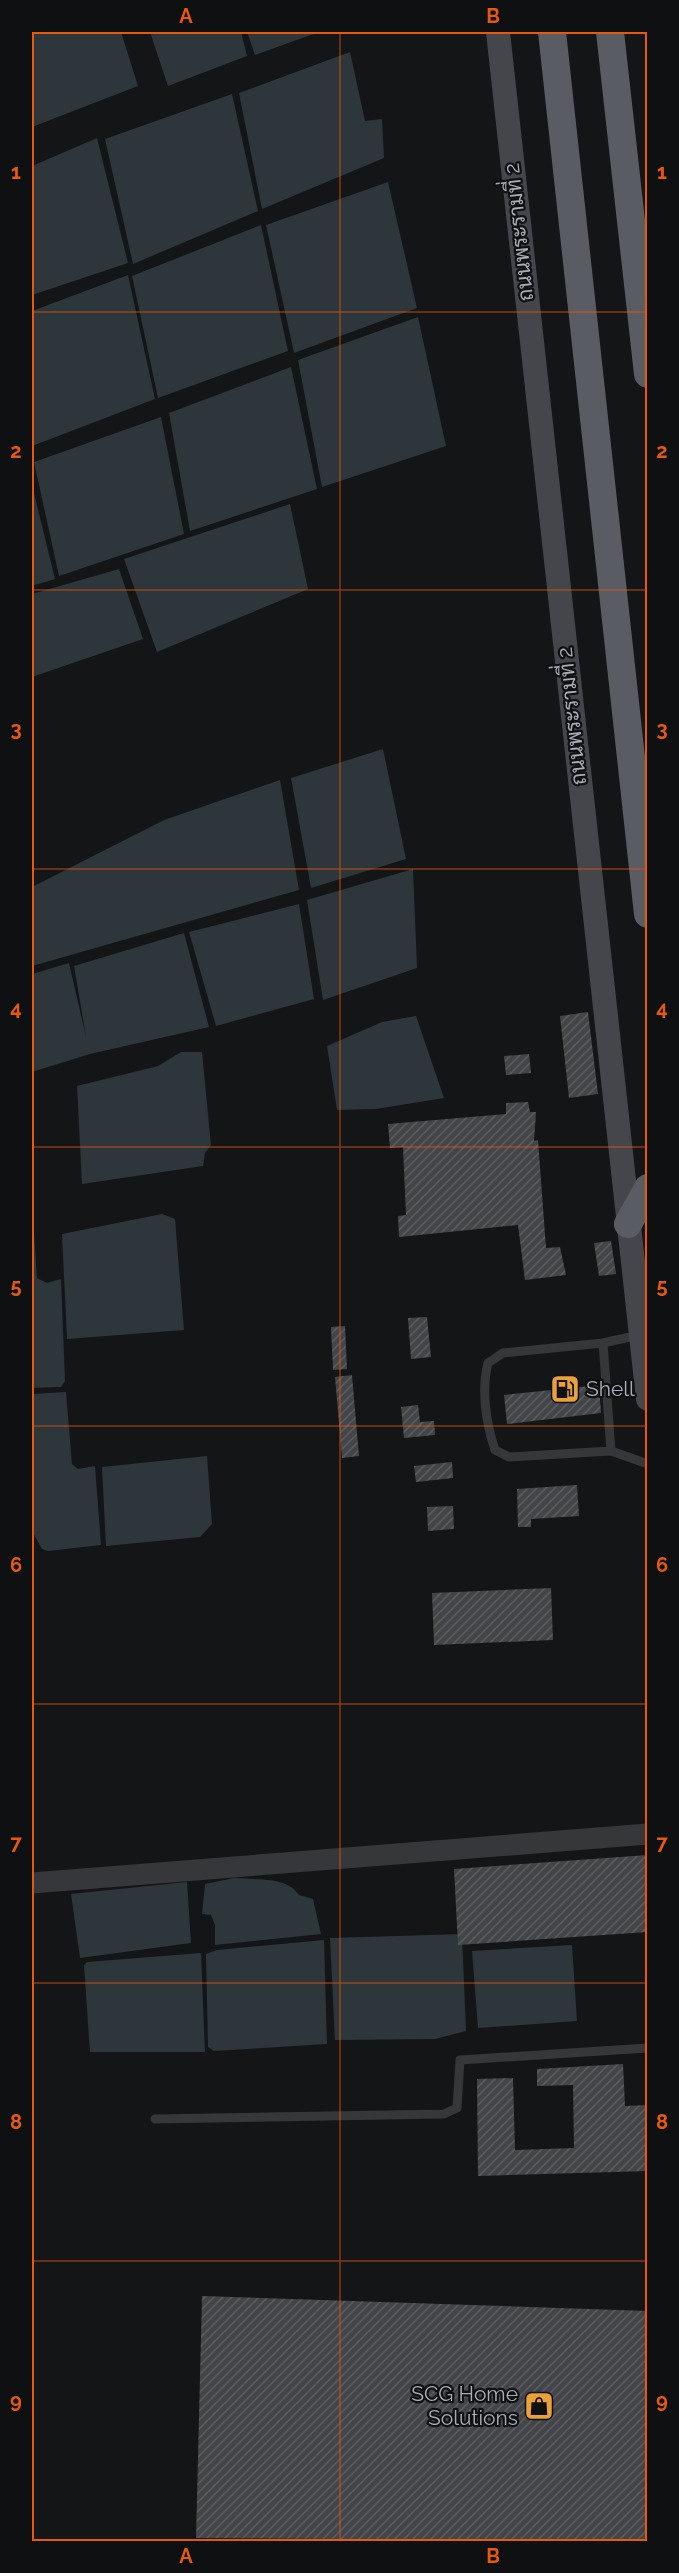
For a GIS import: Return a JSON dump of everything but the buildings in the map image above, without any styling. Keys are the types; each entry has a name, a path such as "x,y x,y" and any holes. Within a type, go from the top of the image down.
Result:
{"highway":[{"path":"552,32 648,914"},
{"path":"610,32 648,374"},
{"path":"628,1224 648,1188"}],"main road":[{"name":"ถนนพระรามที่ 2","path":"498,32 648,1399"}],"street":[{"path":"32,1883 648,1834"}],"lane":[{"path":"641,1334 603,1344 503,1353 488,1363 484,1381 490,1435 495,1450 509,1457 611,1451 648,1464"},
{"path":"603,1344 611,1451"},
{"path":"155,2119 444,2114 457,2108 460,2060 648,2048"}],"shaded area":[{"path":"32,32 121,32 138,86 32,127"},
{"path":"150,32 241,32 247,56 168,86"},
{"path":"247,32 319,32 255,55"},
{"path":"350,52 365,121 382,119 384,158 262,209 239,93"},
{"path":"232,94 258,211 133,264 105,139"},
{"path":"97,138 128,263 32,295 32,166"},
{"path":"388,182 417,308 294,353 266,225"},
{"path":"261,225 288,351 158,398 132,276"},
{"path":"128,275 155,399 32,446 32,311"},
{"path":"418,317 446,446 322,487 298,360"},
{"path":"291,367 317,489 190,531 169,413"},
{"path":"161,417 184,534 59,576 34,462"},
{"path":"32,485 55,579 32,586"},
{"path":"290,504 308,589 157,652 124,559"},
{"path":"119,569 143,639 32,677 32,594"},
{"path":"383,749 406,859 311,888 291,778"},
{"path":"280,780 299,890 32,966 32,887 164,820"},
{"path":"413,869 417,968 323,1000 307,900"},
{"path":"299,904 314,999 216,1026 189,932"},
{"path":"184,933 209,1027 90,1054 32,1072 32,974 69,963 86,1037 74,966"},
{"path":"416,1016 444,1098 376,1109 337,1110 327,1046 382,1022"},
{"path":"181,1052 202,1052 211,1145 205,1153 203,1166 82,1184 77,1086 158,1066"},
{"path":"162,1214 175,1219 184,1330 67,1339 62,1234"},
{"path":"32,1233 34,1233 37,1278 47,1283 61,1279 65,1381 61,1387 32,1388"},
{"path":"66,1392 72,1464 78,1469 95,1466 101,1545 48,1551 42,1549 32,1531 32,1394"},
{"path":"207,1456 212,1524 200,1537 106,1546 102,1467"},
{"path":"234,1878 279,1882 294,1889 299,1895 313,1899 321,1934 215,1945 215,1925 211,1915 202,1914 205,1884"},
{"path":"187,1882 191,1943 80,1958 71,1894"},
{"path":"462,1934 466,2031 435,2039 335,2040 330,1938"},
{"path":"324,1940 327,2044 214,2051 208,2047 206,1954 217,1950"},
{"path":"572,1945 577,2021 478,2028 472,1951"},
{"path":"201,1953 205,2052 90,2052 84,1965 87,1962"}],"place":[{"name":"Shell","path":"565,1389"},
{"name":"SCG Home Solutions","path":"539,2406"}]}
